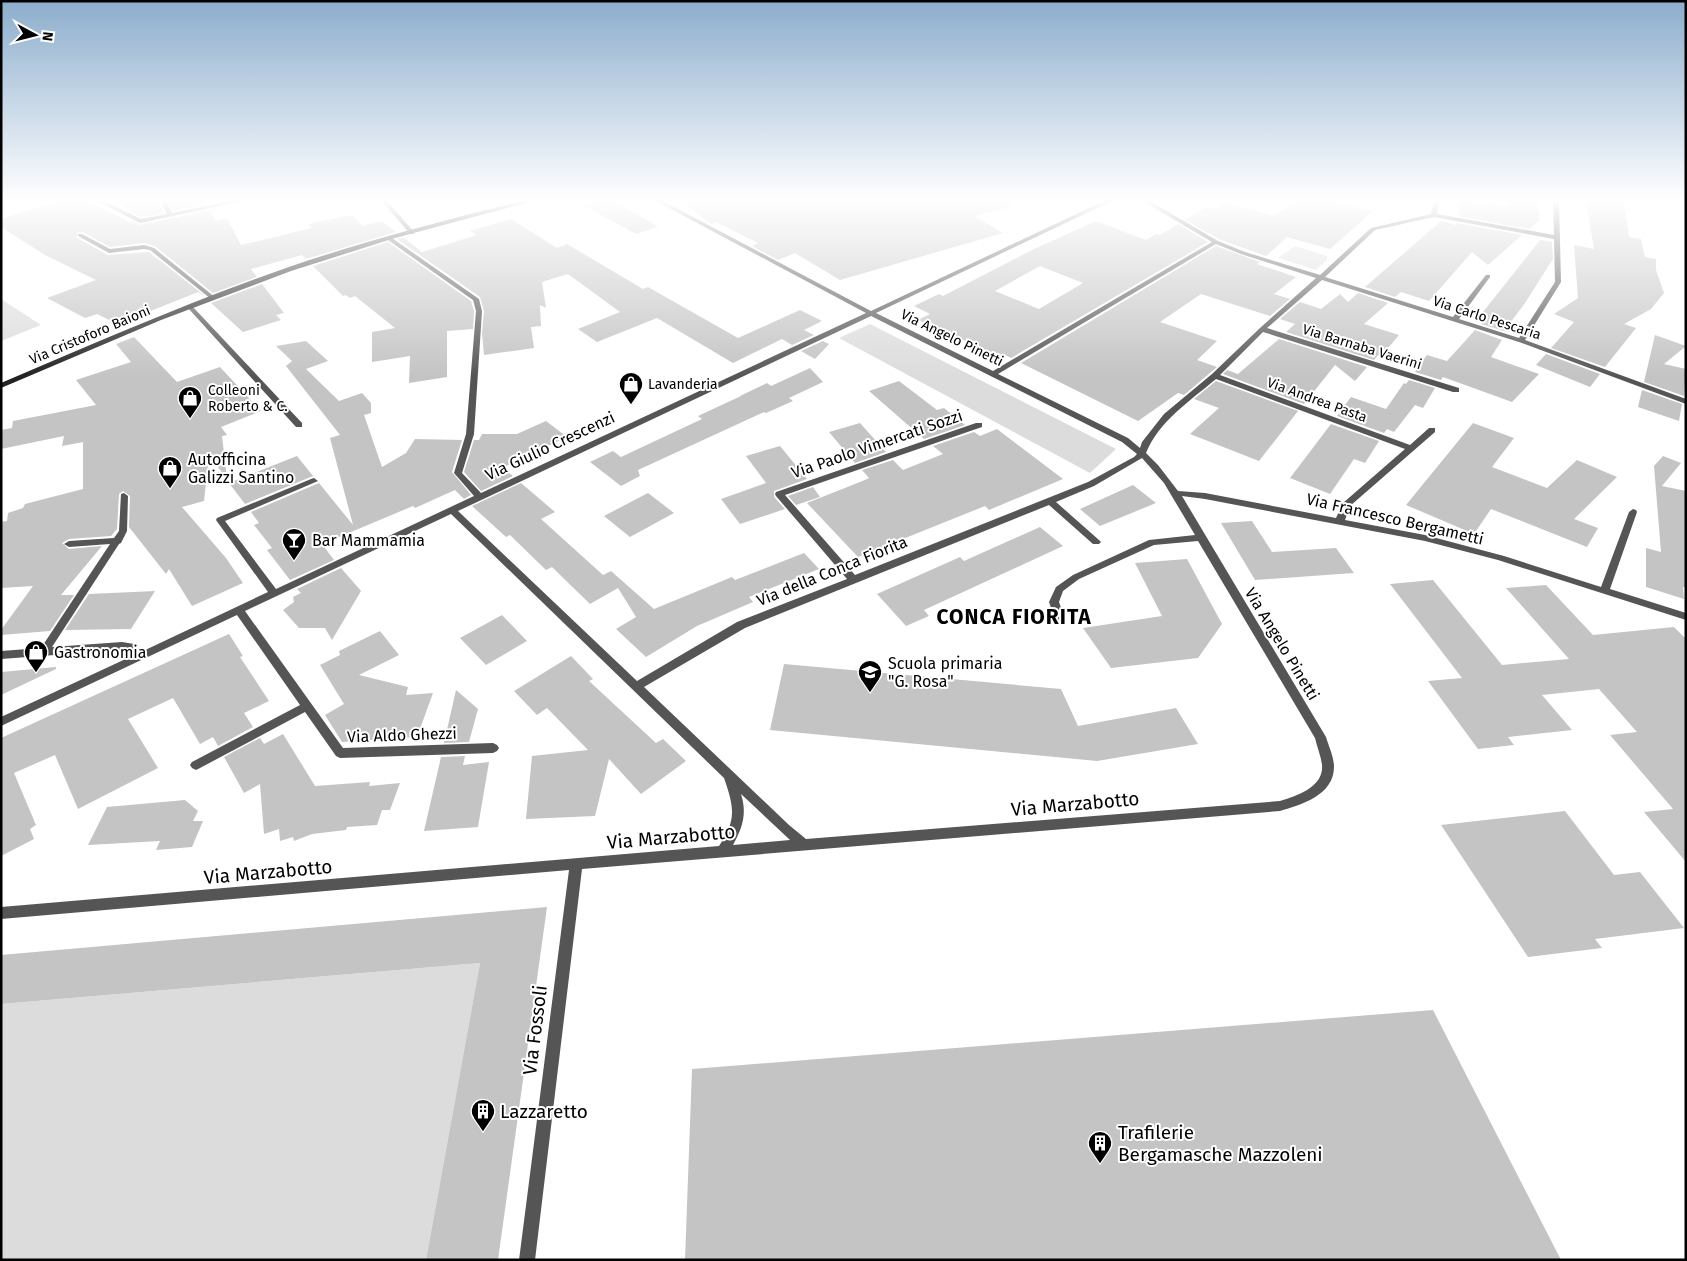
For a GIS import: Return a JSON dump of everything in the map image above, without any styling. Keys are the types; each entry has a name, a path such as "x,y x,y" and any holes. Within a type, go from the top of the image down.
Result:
{"street":[{"path":"164,259 213,298"},
{"name":"Via Cristoforo Baioni","path":"1,386 190,307 293,268 324,259"},
{"path":"418,259 476,299 479,311 470,434 458,473 480,497"},
{"name":"Via Angelo Pinetti","path":"769,259 872,314 1125,440 1143,452 1176,493 1200,538 1320,737 1329,769"},
{"name":"Via Giulio Crescenzi","path":"1,722 988,259"},
{"path":"993,374 1188,259"},
{"name":"Via Carlo Pescaria","path":"1262,259 1521,341 1686,402"},
{"path":"1143,452 1145,444 1167,416 1215,376 1262,329 1340,259"},
{"path":"1521,341 1558,282 1558,259"},
{"path":"1455,320 1488,276"},
{"path":"190,307 299,425"},
{"name":"Via Barnaba Vaerini","path":"1262,329 1456,390"},
{"name":"Via Andrea Pasta","path":"1215,376 1410,448"},
{"name":"Via Paolo Vimercati Sozzi","path":"854,580 779,494 978,425"},
{"path":"1340,520 1346,505 1432,430"},
{"name":"Via della Conca Fiorita","path":"635,687 741,625 1091,484 1137,459 1143,452"},
{"path":"274,593 220,520 314,482"},
{"name":"Via Francesco Bergametti","path":"1176,493 1205,496 1340,520 1453,546 1605,590 1686,617"},
{"path":"44,652 118,541 123,531 124,496"},
{"path":"1050,501 1096,542"},
{"path":"452,510 635,687 785,829 805,845"},
{"path":"1605,590 1633,512"},
{"path":"1060,619 1054,602 1058,589 1076,577 1152,542 1200,538"},
{"path":"69,544 118,541"},
{"name":"Via Aldo Ghezzi","path":"239,610 306,707 340,752 493,748"},
{"path":"1,655 122,646 130,647 139,656"},
{"path":"196,765 306,707"},
{"name":"Via Marzabotto","path":"1,913 722,851 1280,806 1303,799 1316,790 1325,781 1329,769"},
{"path":"722,851 736,833 740,819 729,775"},
{"name":"Via Fossoli","path":"527,1260 576,864"}],"shaded area":[{"path":"1281,259 1327,259 1316,270"},
{"path":"1,299 41,325 1,341"},
{"path":"870,324 1116,449 1090,473 839,338"},
{"path":"480,963 426,1260 1,1260 1,1004"}],"building":[{"path":"53,259 158,259 205,296 198,292 118,324 97,314 85,318 47,298 96,280"},
{"path":"171,259 288,259 251,269 257,277 213,293"},
{"path":"335,259 412,259 471,301 474,311 473,329 447,331 447,377 409,383 410,356 372,362 372,332 395,328 355,296 350,298 346,295 343,296 313,266"},
{"path":"425,259 592,259 643,289 648,287 738,338 800,310 822,321 804,330 814,335 792,345 782,339 733,363 657,318 597,342 578,329 620,312 568,274 542,282 546,308 540,305 541,326 531,327 534,348 484,355 482,333 484,311 480,297"},
{"path":"805,259 913,259 840,280"},
{"path":"1015,259 1179,259 1011,358 1005,355 1002,357 918,320 930,314 914,306 939,294 943,296","holes":["1040,266 1083,283 1039,309 995,291"]},
{"path":"1195,259 1251,259 1260,262 1257,264 1296,277 1274,294 1290,299 1270,316 1201,294 1160,322 1217,341 1197,360 1217,367 1184,395 1178,393 1138,421 1021,363"},
{"path":"1397,259 1466,259 1429,301 1401,292 1395,297 1365,287"},
{"path":"1480,259 1495,259 1488,265"},
{"path":"1525,259 1553,259 1525,303 1504,331 1481,324 1485,319 1479,317"},
{"path":"1575,259 1656,259 1656,270 1664,293 1651,309 1624,324 1636,328 1605,367 1551,348 1574,322 1554,314 1578,298"},
{"path":"262,284 284,313 276,315 281,320 243,332 211,303"},
{"path":"1358,293 1388,303 1364,324 1399,335 1383,354 1380,353 1374,360 1286,332 1295,324 1280,319 1300,302 1321,309 1340,294 1348,302"},
{"path":"1475,330 1502,340 1491,357 1539,374 1512,402 1443,377 1441,380 1415,372 1427,355 1447,361"},
{"path":"1655,335 1686,346 1664,364 1686,369 1684,396 1644,382"},
{"path":"134,337 177,382 220,367 261,411 221,427 227,435 222,436 227,479 209,455 204,501 182,507 226,558 243,583 192,606 169,569 166,574 129,527 130,496 123,491 119,494 117,529 111,536 69,539 62,543 69,549 102,546 61,595 74,595 50,631 1,635 1,630 33,586 1,588 1,522 7,521 8,513 23,508 25,504 83,489 83,442 62,446 64,436 1,449 1,430 12,428 13,421 96,405 76,380 131,362 116,344"},
{"path":"1279,339 1367,367 1355,381 1335,365 1304,404 1223,374 1227,370 1238,374"},
{"path":"306,341 328,361 306,369 339,401 362,393 371,403 371,413 364,415 382,467 406,453 415,439 462,440 452,472 471,495 464,499 455,490 415,508 413,506 332,540 335,544 325,548 334,560 290,580 267,550 272,548 254,525 259,523 251,512 319,483 353,525 330,438 340,435 286,366 292,361 276,346"},
{"path":"823,341 829,344 815,359 801,351"},
{"path":"1546,354 1600,374 1590,387 1536,365"},
{"path":"810,368 823,382 789,398 793,401 766,413 764,412 638,470 640,476 621,486 590,462 613,451 621,457 702,419 698,416 767,383 771,386"},
{"path":"1409,380 1435,388 1423,408 1415,405 1394,432 1387,429 1384,433 1337,416 1351,397 1386,409 1404,383 1406,384"},
{"path":"899,381 937,410 944,408 965,425 924,439 869,391"},
{"path":"1216,381 1298,411 1259,461 1190,434 1219,408 1194,399"},
{"path":"1642,390 1682,404 1679,421 1638,407"},
{"path":"546,421 567,437 502,468 513,476 481,491 464,472 474,440 479,440 482,434 517,434"},
{"path":"860,423 886,452 855,463 829,432"},
{"path":"1473,423 1514,438 1492,467 1547,488 1577,460 1617,477 1574,519 1598,528 1587,547 1491,509 1474,534 1406,505"},
{"path":"1331,424 1379,441 1365,463 1354,459 1330,494 1290,478"},
{"path":"997,429 1063,479 989,510 985,506 858,557 807,503 869,478 862,470 893,460 903,470 943,454 933,446 974,432 980,436"},
{"path":"780,446 807,479 774,491 774,497 785,509 740,524 721,499 766,483 746,456"},
{"path":"297,456 313,476 245,504 229,483"},
{"path":"1663,456 1681,463 1662,486 1686,491 1686,588 1683,587 1684,599 1646,587 1646,548 1661,552 1654,466"},
{"path":"521,483 555,512 541,519 603,575 611,571 654,609 732,577 735,580 804,553 819,569 749,597 753,602 697,626 646,657 616,629 636,617 618,588 590,604 552,567 546,570 510,535 506,537 472,506"},
{"path":"1133,485 1156,503 1100,526 1080,509"},
{"path":"813,487 820,497 796,505 788,496"},
{"path":"648,493 674,513 630,537 604,516"},
{"path":"1252,521 1272,552 1336,548 1354,573 1255,580 1221,523"},
{"path":"1040,527 1063,546 924,610 929,616 906,626 877,594 960,557 964,561"},
{"path":"1187,559 1222,624 1198,658 1111,668 1083,628 1162,616 1135,563"},
{"path":"341,568 361,591 332,640 325,628 299,628 283,610 294,602 293,597 301,593 297,589"},
{"path":"1433,580 1502,665 1569,659 1506,588 1546,585 1593,635 1674,627 1686,639 1686,862 1644,812 1673,809 1610,735 1637,732 1599,689 1542,695 1572,730 1508,737 1514,745 1478,749 1428,681 1462,678 1390,584"},
{"path":"155,591 131,629 65,630 89,594"},
{"path":"502,615 527,641 486,665 460,638"},
{"path":"380,631 399,655 359,675 408,687 406,695 433,693 417,737 342,742 325,715 344,704 320,665 340,655 339,651"},
{"path":"229,634 243,656 240,657 269,701 244,713 253,727 218,746 213,737 200,744 173,698 128,719 158,768 78,809 55,755 14,773 36,825 30,829 34,839 1,856 1,738"},
{"path":"571,656 593,679 589,681 656,743 663,739 686,761 641,794 609,759 595,816 526,819 532,756 588,750 547,708 537,715 514,691"},
{"path":"784,664 1061,689 1078,726 1176,708 1198,744 1097,761 770,730"},
{"path":"56,667 56,669 1,695 1,672"},
{"path":"456,690 478,709 469,742 444,743"},
{"path":"283,734 315,786 370,782 369,786 400,783 390,810 382,810 377,825 347,827 346,830 312,834 294,841 293,837 280,841 279,829 264,834 260,784 244,793 224,757 260,738 264,744"},
{"path":"465,756 463,765 489,762 478,827 424,831 441,757"},
{"path":"185,800 198,811 193,821 203,821 192,847 156,850 160,841 88,845 107,807"},
{"path":"1565,811 1614,875 1640,872 1684,928 1595,939 1602,948 1528,957 1441,825"},
{"name":"Lazzaretto","path":"547,907 498,1260 426,1260 480,963 1,1004 1,955"},
{"name":"Trafilerie Bergamasche Mazzoleni","path":"1433,1010 1561,1260 685,1260 692,1069"}],"place":[{"name":"Lavanderia","path":"631,405"},
{"name":"Colleoni Roberto & C.","path":"190,419"},
{"name":"Autofficina Galizzi Santino","path":"170,489"},
{"name":"Bar Mammamia","path":"294,561"},
{"name":"Gastronomia","path":"36,673"},
{"name":"Scuola primaria \"G. Rosa\"","path":"870,693"},
{"name":"Lazzaretto","path":"483,1132"},
{"name":"Trafilerie Bergamasche Mazzoleni","path":"1100,1164"}],"district":[{"name":"CONCA FIORITA","path":"1014,617"}]}
